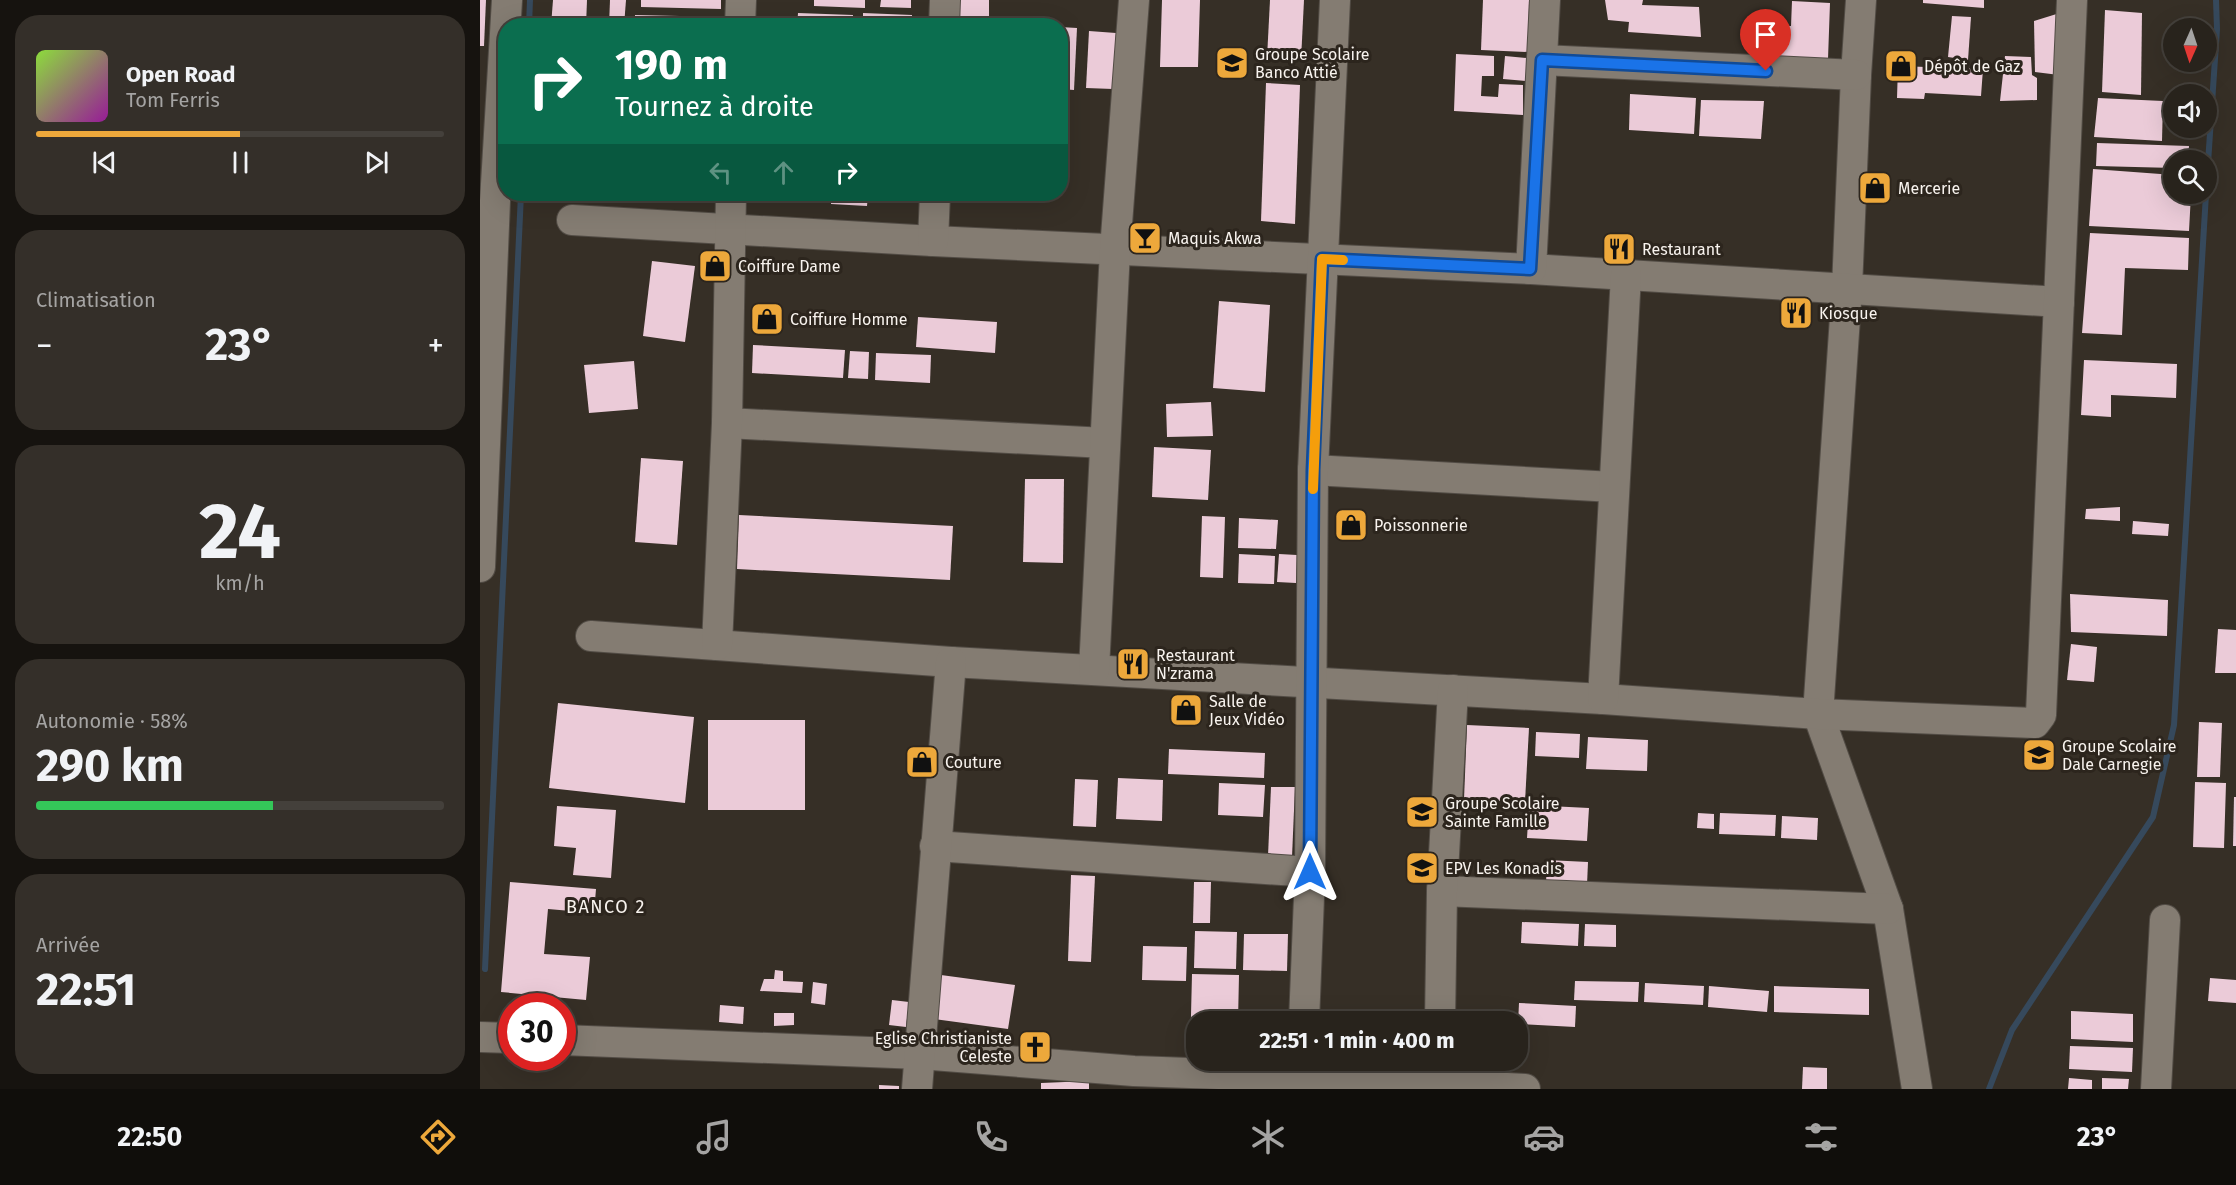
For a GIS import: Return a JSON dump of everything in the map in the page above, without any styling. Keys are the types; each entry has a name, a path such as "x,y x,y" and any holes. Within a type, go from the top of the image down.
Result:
{"street":[{"path":"505,18 507,0"},
{"path":"740,18 741,0"},
{"path":"944,18 945,0"},
{"path":"1094,670 1115,250 1134,0"},
{"path":"1304,1011 1310,872 1313,470 1335,0"},
{"path":"1530,269 1545,0"},
{"path":"1861,0 1847,288 1818,714 1888,909 1917,1089"},
{"path":"591,636 951,662 1311,681 1818,714 2035,723 2041,715 2072,0"},
{"path":"1542,60 1856,75"},
{"path":"480,567 488,201 498,95"},
{"path":"717,645 727,423 731,201"},
{"path":"933,241 935,201"},
{"path":"572,220 933,241 1530,269 2059,302"},
{"path":"1603,699 1626,275"},
{"path":"727,423 1105,443"},
{"path":"1313,470 1613,487"},
{"path":"917,1089 951,662"},
{"path":"1440,1011 1442,891 1453,690"},
{"path":"936,846 1310,872"},
{"path":"1442,891 1888,909"},
{"path":"2156,1089 2165,920"},
{"path":"480,1037 498,1038"},
{"path":"576,1041 920,1054 1133,1080 1271,1071"},
{"path":"1394,1071 1440,1072 1525,1089"}],"building":[{"path":"480,0 486,0 484,46 480,46"},
{"path":"553,0 587,0 586,18 552,18"},
{"path":"610,0 626,0 625,18 609,18"},
{"path":"641,0 721,0 721,9 641,7"},
{"path":"814,0 865,0 865,8 814,6"},
{"path":"881,0 911,0 911,8 880,7"},
{"path":"954,0 989,0 989,18 954,18"},
{"path":"1162,0 1200,0 1198,67 1160,67"},
{"path":"1270,0 1304,0 1301,60 1267,58"},
{"path":"1483,0 1529,0 1528,52 1481,50"},
{"path":"1605,0 1643,0 1642,5 1699,7 1701,37 1628,32 1629,22 1608,20"},
{"path":"1923,0 1984,0 1984,8 1923,3"},
{"path":"1792,1 1830,3 1828,59 1765,57 1764,25 1791,26"},
{"path":"2105,10 2142,13 2141,95 2102,92"},
{"path":"2063,12 2059,75 2035,72 2034,21"},
{"path":"798,13 853,15 853,18 798,18"},
{"path":"863,13 912,15 912,18 863,18"},
{"path":"635,15 724,17 724,18 635,18"},
{"path":"1952,16 1971,17 1968,60 1948,57"},
{"path":"1068,27 1077,28 1074,90 1068,90"},
{"path":"1089,31 1116,33 1113,89 1086,88"},
{"path":"1456,54 1494,56 1494,76 1482,76 1481,96 1498,97 1499,84 1523,85 1523,115 1454,111"},
{"path":"1505,56 1527,58 1526,81 1503,79"},
{"path":"2005,56 2031,57 2032,75 2037,78 2037,100 2000,101"},
{"path":"1898,66 1983,69 1981,96 1925,93 1924,99 1897,98"},
{"path":"1266,83 1300,85 1295,224 1261,221"},
{"path":"1630,94 1696,98 1694,134 1629,130"},
{"path":"2098,98 2163,101 2162,141 2094,137"},
{"path":"1701,100 1764,101 1761,139 1699,136"},
{"path":"2097,143 2189,146 2189,150 2163,150 2163,168 2096,166"},
{"path":"2093,169 2163,174 2163,204 2190,204 2189,231 2089,226"},
{"path":"601,201 601,203 584,202"},
{"path":"831,201 867,201 867,206 831,204"},
{"path":"2090,233 2189,238 2188,270 2125,268 2122,335 2082,333"},
{"path":"652,261 695,266 685,342 643,336"},
{"path":"1219,301 1270,305 1265,392 1213,388"},
{"path":"918,317 997,322 995,353 916,347"},
{"path":"753,345 845,350 843,378 752,373"},
{"path":"850,351 869,352 868,379 848,378"},
{"path":"876,353 931,355 930,383 875,380"},
{"path":"2084,360 2177,364 2176,398 2111,395 2111,417 2081,415"},
{"path":"634,361 638,409 589,413 584,365"},
{"path":"1211,402 1213,436 1167,437 1166,404"},
{"path":"1154,447 1211,450 1208,500 1152,497"},
{"path":"641,458 683,461 677,545 635,542"},
{"path":"1025,479 1064,479 1063,563 1023,562"},
{"path":"2120,507 2120,521 2085,519 2086,509"},
{"path":"739,515 953,526 950,580 737,569"},
{"path":"1202,516 1225,517 1223,578 1200,577"},
{"path":"1239,518 1278,520 1276,549 1238,548"},
{"path":"2133,521 2169,524 2168,536 2132,534"},
{"path":"1239,554 1275,556 1274,584 1238,583"},
{"path":"1279,554 1297,555 1296,583 1277,582"},
{"path":"2070,594 2168,600 2167,636 2071,632"},
{"path":"2218,629 2236,630 2236,673 2215,673"},
{"path":"2071,644 2097,647 2094,682 2067,680"},
{"path":"558,703 694,717 685,803 549,788"},
{"path":"708,720 805,720 805,810 708,810"},
{"path":"2199,722 2222,723 2220,777 2197,777"},
{"path":"1467,725 1529,728 1525,802 1464,799"},
{"path":"1536,732 1580,734 1579,758 1535,756"},
{"path":"1588,737 1648,740 1647,771 1586,769"},
{"path":"1169,749 1265,753 1264,778 1168,774"},
{"path":"1118,778 1163,780 1162,821 1116,819"},
{"path":"1075,779 1098,780 1096,827 1073,826"},
{"path":"2195,782 2226,783 2224,848 2193,847"},
{"path":"1219,783 1265,785 1263,817 1218,815"},
{"path":"1271,787 1295,787 1292,857 1268,856"},
{"path":"2234,797 2236,797 2236,846 2233,846"},
{"path":"1529,805 1589,808 1587,841 1527,838"},
{"path":"557,806 616,810 611,878 573,875 576,848 554,846"},
{"path":"1698,813 1714,814 1714,829 1697,828"},
{"path":"1720,813 1776,815 1775,836 1719,834"},
{"path":"1782,816 1818,818 1817,840 1781,838"},
{"path":"1547,860 1588,862 1587,885 1546,884"},
{"path":"1071,875 1095,876 1091,962 1068,961"},
{"path":"510,882 596,889 594,913 548,909 544,954 590,957 586,1000 576,999 576,993 501,992"},
{"path":"1194,882 1211,882 1210,923 1193,923"},
{"path":"1522,922 1579,924 1578,946 1521,943"},
{"path":"1585,924 1616,925 1616,947 1584,946"},
{"path":"1195,931 1237,932 1236,969 1194,968"},
{"path":"1244,934 1288,934 1287,971 1243,970"},
{"path":"1143,946 1187,947 1186,981 1142,980"},
{"path":"775,970 783,971 783,981 803,982 802,993 760,991 764,979 774,979"},
{"path":"1192,974 1239,975 1238,1011 1191,1011"},
{"path":"941,975 1015,985 1008,1029 934,1019"},
{"path":"2210,978 2236,980 2236,1003 2208,1001"},
{"path":"1575,981 1639,982 1638,1002 1574,1000"},
{"path":"813,982 827,984 825,1005 811,1003"},
{"path":"1645,983 1704,986 1703,1005 1644,1002"},
{"path":"1709,986 1769,991 1767,1012 1708,1007"},
{"path":"1774,986 1869,989 1869,1015 1774,1012"},
{"path":"892,1000 909,1002 906,1027 889,1025"},
{"path":"1519,1003 1576,1006 1575,1027 1528,1025 1528,1011 1519,1011"},
{"path":"720,1005 744,1007 743,1024 719,1022"},
{"path":"2071,1011 2133,1014 2133,1042 2071,1039"},
{"path":"774,1013 794,1013 794,1025 774,1026"},
{"path":"2070,1046 2133,1048 2132,1072 2069,1069"},
{"path":"1803,1067 1827,1068 1827,1089 1802,1089"},
{"path":"2069,1078 2092,1080 2092,1089 2068,1089"},
{"path":"2102,1078 2129,1079 2128,1089 2102,1089"},
{"path":"1089,1081 1089,1089 1041,1089 1041,1083"},
{"path":"879,1085 899,1086 899,1089 879,1089"}],"waterway":[{"path":"529,18 530,0"},
{"path":"2209,150 2217,29 2216,0"},
{"path":"485,969 521,201"},
{"path":"1989,1089 2012,1030 2153,817 2174,725 2205,204"}],"slow traffic":[{"path":"1313,489 1322,259 1343,260"}],"place":[{"name":"Groupe Scolaire Banco Attié","path":"1232,63"},
{"name":"Dépôt de Gaz","path":"1901,66"},
{"name":"Mercerie","path":"1875,188"},
{"name":"Maquis Akwa","path":"1145,238"},
{"name":"Restaurant","path":"1619,249"},
{"name":"Coiffure Dame","path":"715,266"},
{"name":"Kiosque","path":"1796,313"},
{"name":"Coiffure Homme","path":"767,319"},
{"name":"Poissonnerie","path":"1351,525"},
{"name":"Restaurant N'zrama","path":"1133,664"},
{"name":"Salle de Jeux Vidéo","path":"1186,710"},
{"name":"Groupe Scolaire Dale Carnegie","path":"2039,755"},
{"name":"Couture","path":"922,762"},
{"name":"Groupe Scolaire Sainte Famille","path":"1422,812"},
{"name":"EPV Les Konadis","path":"1422,868"},
{"name":"Eglise Christianiste Celeste","path":"1035,1047"}],"district":[{"name":"BANCO 2","path":"606,907"}],"route":[{"path":"1310,872 1313,470 1322,259 1530,269 1542,60 1766,71"}]}
